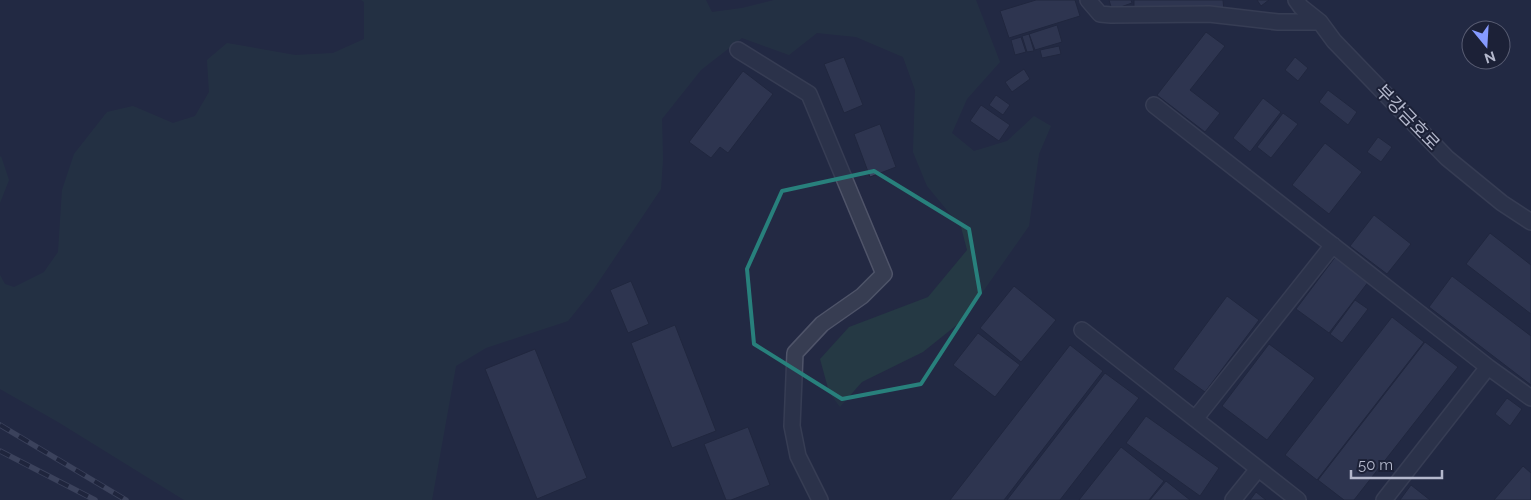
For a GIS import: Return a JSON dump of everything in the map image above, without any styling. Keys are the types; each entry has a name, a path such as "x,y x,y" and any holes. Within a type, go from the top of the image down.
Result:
{"street":[{"path":"1088,0 1100,14 1210,14 1278,22 1320,22"},
{"name":"부강금호로","path":"1302,2 1334,41 1447,158 1502,203 1531,222"},
{"path":"738,50 809,94 884,274 862,296 822,324 795,353 792,426 798,456 820,500"},
{"path":"1154,105 1488,367 1531,398"},
{"path":"1195,419 1333,246"},
{"path":"1082,330 1298,500"},
{"path":"1384,500 1488,367"},
{"path":"1233,500 1258,469"}],"highlighted area":[{"path":"874,171 969,229 980,293 921,384 842,399 754,344 747,269 782,191"}],"shaded area":[{"path":"361,0 706,0 712,12 742,8 774,0 976,0 1000,62 967,99 952,133 974,151 1007,141 1034,116 1051,126 1039,154 1029,226 963,320 923,352 862,382 840,407 829,392 820,359 849,327 928,297 967,250 961,227 927,186 913,152 915,90 903,57 856,37 817,33 789,55 742,38 701,70 662,119 663,159 661,189 593,290 568,321 486,348 456,366 432,500 184,500 58,422 0,389 0,275 5,284 14,287 44,272 58,252 62,190 74,154 107,112 133,106 173,123 195,116 209,92 207,60 227,43 295,55 333,53 364,39 364,2"},
{"path":"0,157 9,180 0,203"}],"building":[{"path":"1036,0 1075,0 1080,16 1009,38 1000,11"},
{"path":"1109,0 1131,0 1132,3 1112,10"},
{"path":"1134,0 1223,0 1224,11 1163,13 1162,7 1134,8"},
{"path":"1257,0 1269,0 1261,6"},
{"path":"1057,25 1062,42 1035,50 1029,34"},
{"path":"1206,32 1225,46 1190,90 1220,113 1205,132 1157,95"},
{"path":"1029,34 1034,51 1027,52 1022,36"},
{"path":"1021,37 1026,52 1015,55 1011,40"},
{"path":"1059,46 1061,54 1042,58 1040,50"},
{"path":"844,57 863,105 844,113 824,64"},
{"path":"1295,57 1308,68 1298,81 1285,70"},
{"path":"1024,69 1030,79 1012,92 1005,82"},
{"path":"743,71 773,94 728,153 720,147 711,158 689,142"},
{"path":"1328,90 1357,112 1348,125 1319,102"},
{"path":"996,95 1010,105 1003,115 989,105"},
{"path":"1263,98 1281,112 1250,152 1233,138"},
{"path":"981,105 1010,125 999,141 970,121"},
{"path":"1283,113 1298,124 1271,158 1257,147"},
{"path":"880,124 896,167 870,177 854,134"},
{"path":"1378,137 1392,147 1381,162 1367,152"},
{"path":"1325,143 1362,172 1329,214 1292,185"},
{"path":"1374,215 1411,244 1387,274 1350,246"},
{"path":"1490,233 1531,265 1531,314 1466,264"},
{"path":"1336,256 1369,281 1329,333 1296,309"},
{"path":"1452,276 1531,336 1531,385 1429,307"},
{"path":"631,281 649,324 628,333 610,290"},
{"path":"1014,286 1056,320 1021,362 980,328"},
{"path":"1227,296 1259,320 1205,392 1173,369"},
{"path":"1355,300 1368,309 1342,343 1330,334"},
{"path":"1392,317 1424,342 1317,480 1285,455"},
{"path":"675,325 716,431 672,448 631,343"},
{"path":"978,333 1020,365 995,397 953,365"},
{"path":"1425,342 1458,367 1354,500 1344,500 1318,480"},
{"path":"1269,344 1315,378 1267,440 1222,406"},
{"path":"1070,345 1103,371 1004,500 950,500"},
{"path":"535,349 587,478 537,499 485,369"},
{"path":"1105,373 1139,398 1060,500 1007,500"},
{"path":"1507,398 1522,409 1510,426 1495,414"},
{"path":"1146,416 1219,468 1200,496 1126,443"},
{"path":"748,427 770,485 731,500 726,500 704,444"},
{"path":"1121,447 1164,481 1149,500 1079,500"},
{"path":"1523,466 1531,473 1531,500 1494,500"},
{"path":"1166,481 1190,500 1150,500"},
{"path":"1411,485 1430,500 1400,500"},
{"path":"1256,492 1266,500 1250,500"}],"railway":[{"path":"0,425 126,500"},
{"path":"0,451 95,500"}]}
